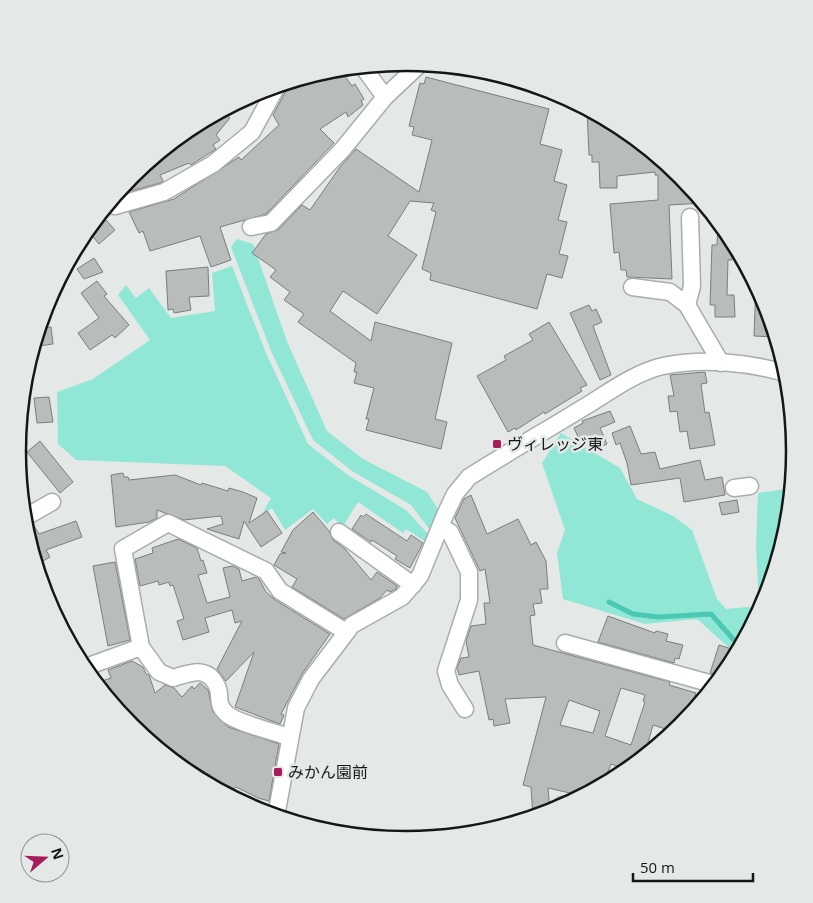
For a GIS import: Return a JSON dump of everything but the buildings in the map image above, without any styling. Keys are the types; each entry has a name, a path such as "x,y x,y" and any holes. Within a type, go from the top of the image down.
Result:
{"street":[{"path":"251,227 270,223 342,150 385,97 412,71"},
{"path":"368,74 385,97"},
{"path":"117,205 164,192 213,164 252,132 272,96"},
{"path":"687,305 692,286 690,217"},
{"path":"632,288 670,292 687,305 721,363"},
{"path":"277,809 289,737 296,708 311,679 346,632 364,617 402,597 413,585 420,576 455,494 469,477 621,385 661,367 687,362 721,363 778,372"},
{"path":"32,513 52,502"},
{"path":"289,737 227,715 218,703 217,686 205,673 198,671 173,678 159,672 141,648 123,549 168,523 266,571 280,591 346,632"},
{"path":"441,526 450,532 469,572 469,600 446,671 450,685 465,709"},
{"path":"339,532 413,585"},
{"path":"565,643 708,683"},
{"path":"92,665 141,648"}],"green space":[{"path":"237,239 253,244 288,344 327,431 363,459 427,492 440,512 430,530 411,505 352,471 313,440 271,351 231,247"},
{"path":"232,266 266,353 308,444 348,475 406,510 428,534 426,542 406,529 403,533 358,502 342,528 334,518 327,524 313,509 285,530 272,508 262,514 271,498 225,466 76,460 58,444 57,392 93,379 150,340 118,295 126,285 136,298 149,288 171,318 215,311 212,273"},
{"path":"561,433 620,468 637,499 673,516 692,530 717,599 726,609 754,606 731,650 697,619 645,624 563,599 557,553 565,530 542,463"},
{"path":"784,489 774,550 758,596 756,547 758,493"}],"waterway":[{"path":"609,602 633,614 658,617 711,614 736,642"}],"place":[{"name":"ヴィレッジ東","path":"497,444"},
{"name":"みかん園前","path":"278,772"}]}
